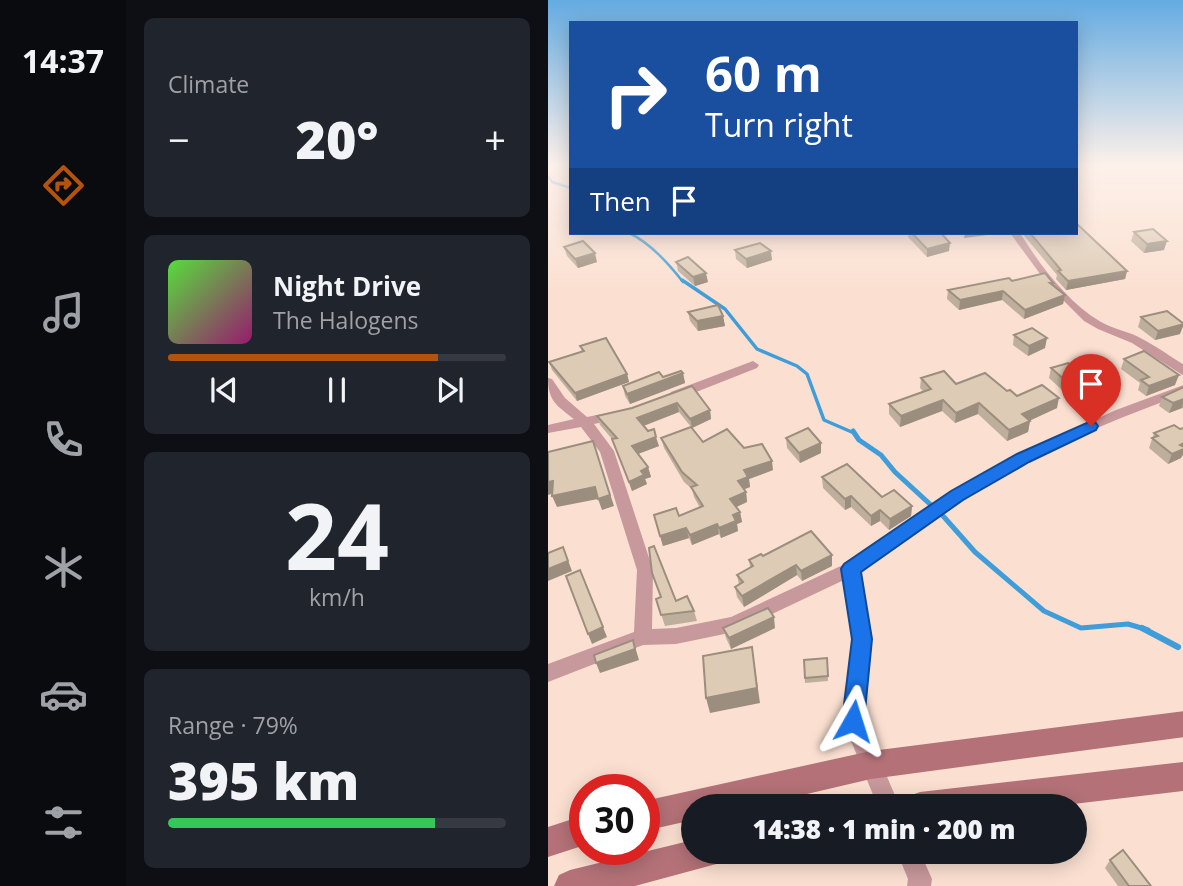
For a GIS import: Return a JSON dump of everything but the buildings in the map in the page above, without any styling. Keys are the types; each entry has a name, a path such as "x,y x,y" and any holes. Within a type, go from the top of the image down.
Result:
{"main road":[{"path":"660,812 871,765 1183,723"},
{"path":"1030,794 1183,776"},
{"path":"548,842 569,835"},
{"path":"570,886 681,859"}],"street":[{"path":"1016,235 1023,247 1078,311 1098,325 1164,356 1183,372"},
{"path":"663,400 753,365"},
{"path":"548,382 560,401 585,422 607,451 645,570 643,638"},
{"path":"548,673 643,638 676,636 734,624 851,569 957,496 1023,458 1121,412 1183,389"},
{"path":"548,429 629,412"},
{"path":"851,569 862,639 853,721 883,794"},
{"path":"913,864 920,879 919,886"}],"waterway":[{"path":"633,235 666,261 683,282"},
{"path":"682,280 725,309 757,349 797,366 807,374 824,420 854,433"},
{"path":"853,431 859,440 881,455 895,472 944,517 975,552 1044,611 1081,628 1128,624 1143,628"},
{"path":"1143,628 1148,630"},
{"path":"1143,628 1178,647"}],"route":[{"path":"853,721 862,639 851,569 957,496 1023,458 1091,426"}]}
